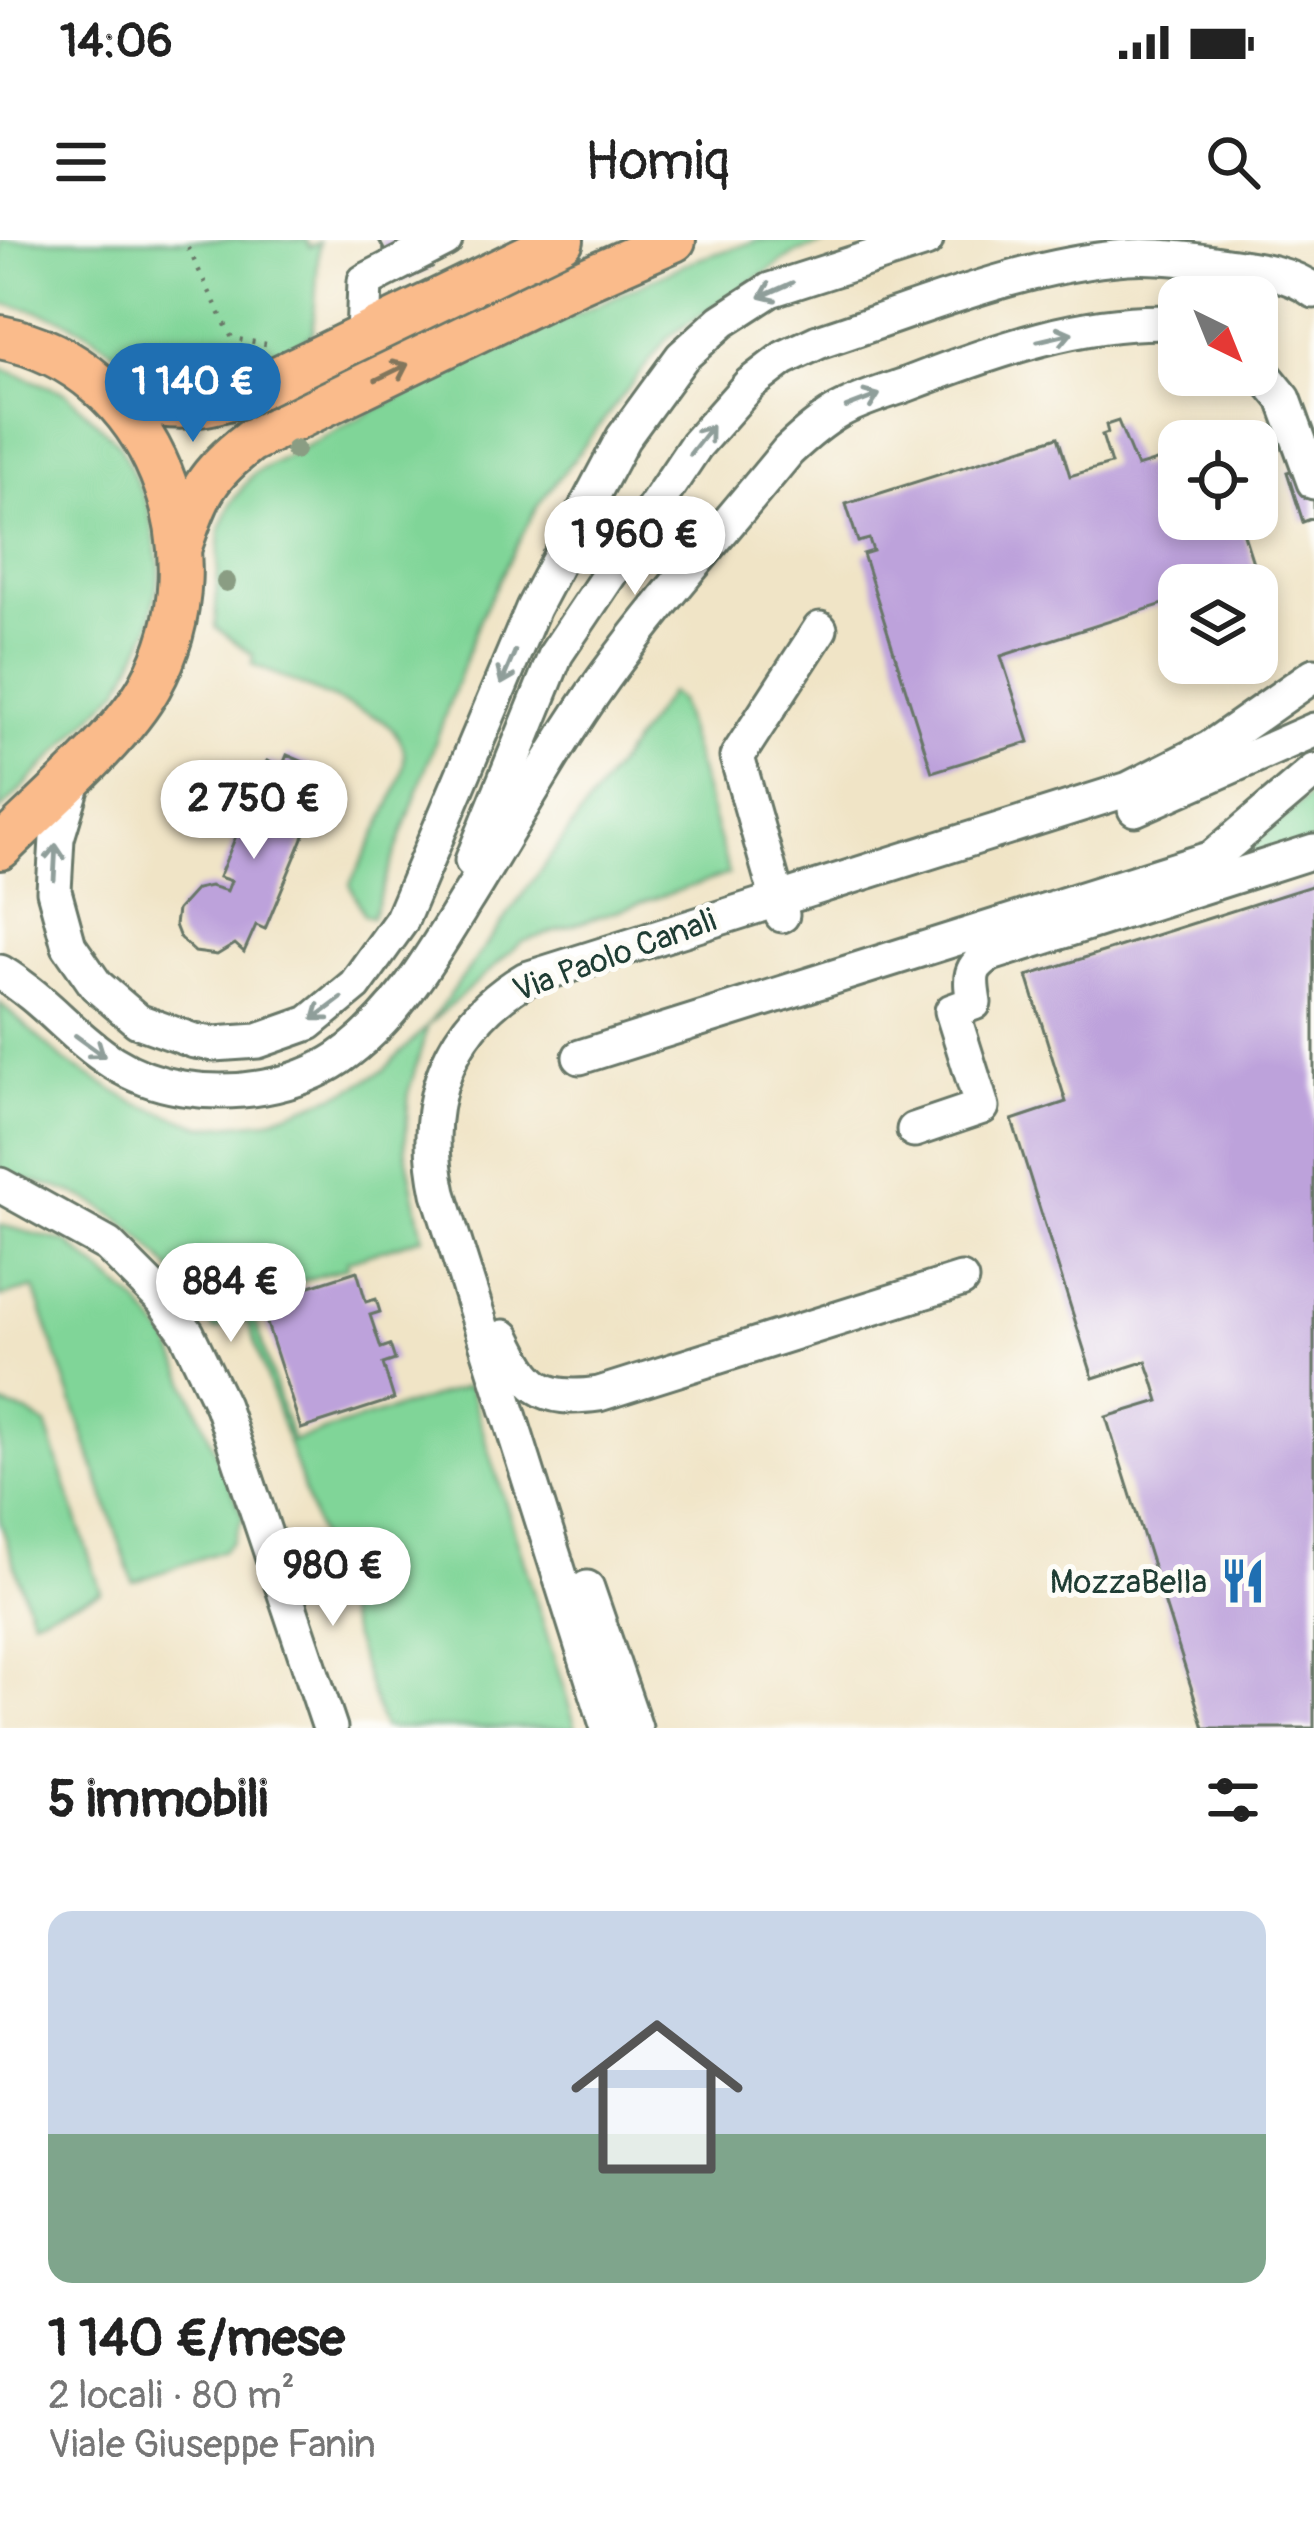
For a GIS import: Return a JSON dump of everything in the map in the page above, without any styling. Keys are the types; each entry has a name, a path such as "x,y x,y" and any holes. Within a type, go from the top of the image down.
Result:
{"main road":[{"path":"109,394 170,409 208,406 246,394 562,240"},
{"path":"0,848 133,711 166,653 177,620 182,544 198,496 218,466 250,441 674,240"},
{"path":"0,337 64,358 109,394 145,437 165,476 182,544"}],"street":[{"path":"363,337 364,281 445,240"},
{"path":"76,773 57,838 54,891 69,946 96,985 138,1021 194,1041 258,1041 309,1023 355,985 401,920 533,608 623,438 682,357 722,321 770,290 926,240"},
{"path":"435,951 556,654 696,446 750,385 784,358 838,336 1076,262 1132,256 1191,260 1253,269 1303,283 1314,291"},
{"path":"0,972 87,1047 178,1088 231,1092 283,1084 337,1060 383,1022 435,951 603,679 788,451 814,426 845,408 943,370 1048,338 1139,321 1158,322"},
{"path":"1278,391 1310,469"},
{"path":"780,908 737,757 820,629"},
{"name":"Via Paolo Canali","path":"608,1728 430,1156 439,1085 459,1042 501,993 556,968 780,908 1129,789 1210,748 1314,675"},
{"path":"1210,748 1278,738 1314,709"},
{"path":"635,1728 447,1166 449,1112 477,1045 506,1013 532,999 780,908 1141,807 1314,730"},
{"path":"580,1057 1212,858 1314,771"},
{"path":"914,1130 982,1107 952,1010 974,1003 970,977 975,963 1314,851"},
{"path":"0,1185 108,1245 162,1298 187,1334 222,1406 330,1728"},
{"path":"0,1199 72,1222"},
{"path":"504,1337 521,1372 537,1389 573,1397 962,1280"}],"path":[{"path":"188,248 232,338 254,345 275,344"}],"green space":[{"path":"0,240 306,240 310,247 319,242 313,333 261,367 219,385 177,389 158,384 78,327 0,304"},
{"path":"759,240 836,240 797,252 668,337 537,506 481,616 372,917 364,915 350,884 399,781 403,747 383,720 252,664 253,655 215,627 220,529 231,503 253,474 399,397 695,260"},
{"path":"0,368 66,393 119,444 148,506 160,568 150,627 121,687 0,811"},
{"path":"670,692 679,701 729,874 522,942 428,1025"},
{"path":"1314,791 1314,842 1237,864 1238,856"},
{"path":"0,1003 66,1062 135,1103 204,1127 266,1121 347,1091 383,1071 428,1025 409,1090 405,1148 423,1237 347,1261 348,1267 248,1298 292,1441 469,1386 576,1728 383,1728 247,1319 214,1330 151,1247 111,1213 64,1190 0,1174"},
{"path":"0,1225 67,1242 136,1301 169,1341 243,1517 233,1541 222,1551 133,1582 34,1288 0,1297"},
{"path":"0,1404 46,1425 101,1592 32,1618 0,1521"}],"building":[{"path":"379,240 418,240 432,268 401,282"},
{"path":"1118,421 1137,467 1158,460 1158,540 1246,540 1253,564 1158,564 1158,606 1001,656 1029,742 932,772 863,554 873,551 869,539 858,542 846,504 1058,437 1070,476 1111,464 1102,435 1108,433 1106,425"},
{"path":"1314,464 1314,518 1303,522 1287,472"},
{"path":"287,755 318,768 312,780 325,785 265,929 256,925 244,952 235,944 217,955 195,952 180,938 177,910 196,889 210,886 227,891 231,881 219,877 267,761 282,767"},
{"path":"1314,885 1314,1728 1204,1728 1106,1417 1159,1401 1153,1381 1146,1361 1093,1378 1012,1120 1066,1102 1027,976"},
{"path":"357,1271 366,1302 376,1299 380,1312 370,1315 381,1348 390,1345 395,1360 383,1364 394,1399 301,1429 260,1302"}],"place":[{"name":"MozzaBella","path":"1243,1581"}]}
